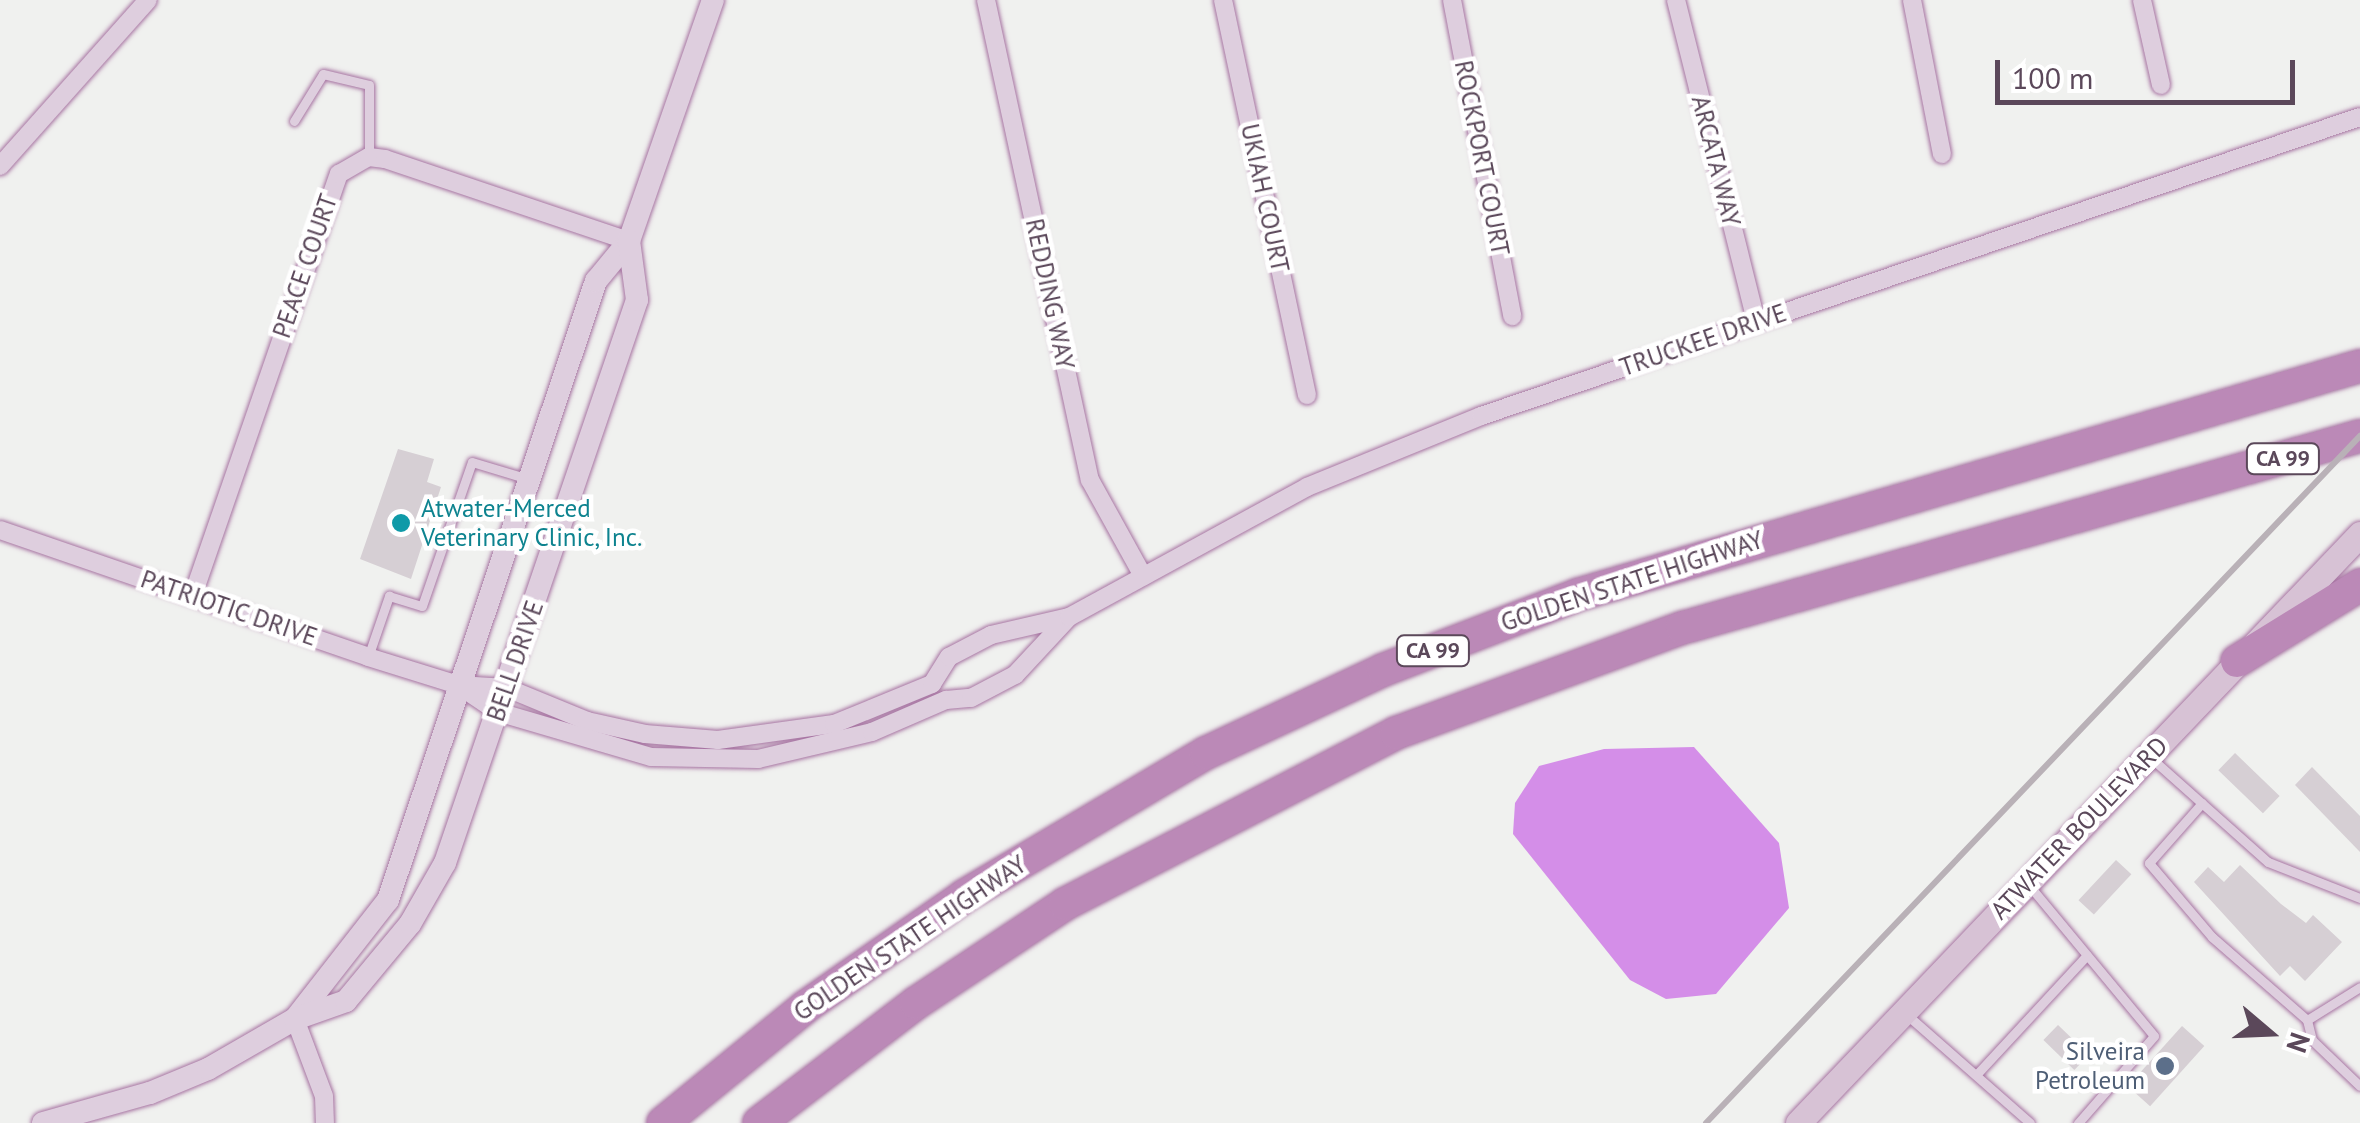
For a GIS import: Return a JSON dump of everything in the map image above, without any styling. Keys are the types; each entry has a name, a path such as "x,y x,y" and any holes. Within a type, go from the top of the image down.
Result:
{"highway":[{"name":"GOLDEN STATE HIGHWAY","path":"663,1123 805,1007 997,876 1206,753 1383,670 1594,590 2360,366"},
{"name":"CA 99","path":"759,1123 916,1003 1066,904 1396,733 1682,628 2360,436"},
{"path":"2237,661 2360,585"}],"main road":[{"name":"ATWATER BOULEVARD","path":"1798,1123 2360,534"}],"street":[{"path":"0,166 148,0"},
{"name":"BELL DRIVE","path":"294,1019 388,900 596,282 629,241 713,0"},
{"name":"REDDING WAY","path":"986,0 1090,480 1143,576"},
{"name":"UKIAH COURT","path":"1223,0 1306,396"},
{"name":"ROCKPORT COURT","path":"1452,0 1512,316"},
{"name":"ARCATA WAY","path":"1676,0 1756,322"},
{"path":"1912,0 1942,154"},
{"path":"2142,0 2161,85"},
{"name":"TRUCKEE DRIVE","path":"458,685 506,688 600,724 685,738 835,734 932,684 949,658 992,634 1068,617 1307,487 1481,416 2360,117"},
{"path":"370,156 629,241"},
{"name":"PEACE COURT","path":"193,595 328,195 339,174 370,156"},
{"name":"BELL DRIVE","path":"43,1123 208,1069 294,1019 346,1001 410,924 445,864 637,300 629,241"},
{"name":"PATRIOTIC DRIVE","path":"0,530 458,685"},
{"name":"TRUCKEE DRIVE","path":"458,685 498,712 614,750 682,759 758,759 946,700 971,698 1015,676 1068,617"},
{"path":"992,634 1017,647 1015,676"},
{"path":"949,658 951,685 971,698"},
{"path":"682,759 685,738"},
{"path":"294,1019 324,1096 325,1123"}],"lane":[{"path":"294,121 323,74 369,85 370,156"},
{"path":"368,657 389,596 422,606 472,462 528,479"},
{"path":"2148,755 2268,862 2360,898"},
{"path":"2202,803 2149,864 2212,937 2307,1020 2312,1040 2360,1086"},
{"path":"2026,882 2154,1036 2078,1123"},
{"path":"1976,1076 2086,955"},
{"path":"2307,1020 2360,987"},
{"path":"1904,1012 2030,1123"}],"shaded area":[{"path":"1694,747 1779,843 1789,908 1716,994 1666,999 1630,980 1513,834 1515,803 1539,766 1604,749"}],"building":[{"name":"Atwater-Merced Veterinary Clinic, Inc.","path":"398,449 434,459 427,482 441,487 411,579 360,559"},
{"path":"2235,753 2280,796 2263,813 2218,770"},
{"path":"2312,767 2360,816 2360,852 2295,785"},
{"path":"2116,860 2131,874 2094,915 2078,900"},
{"path":"2240,865 2306,923 2313,915 2342,942 2305,981 2290,966 2280,976 2194,882 2208,867 2224,882"},
{"path":"2058,1025 2089,1055 2074,1070 2043,1040"},
{"name":"Silveira Petroleum","path":"2182,1026 2204,1046 2150,1106 2128,1086"}],"railway":[{"path":"1706,1123 2360,436"}],"place":[{"name":"Atwater-Merced Veterinary Clinic, Inc.","path":"401,523"},
{"name":"Silveira Petroleum","path":"2165,1066"}]}
